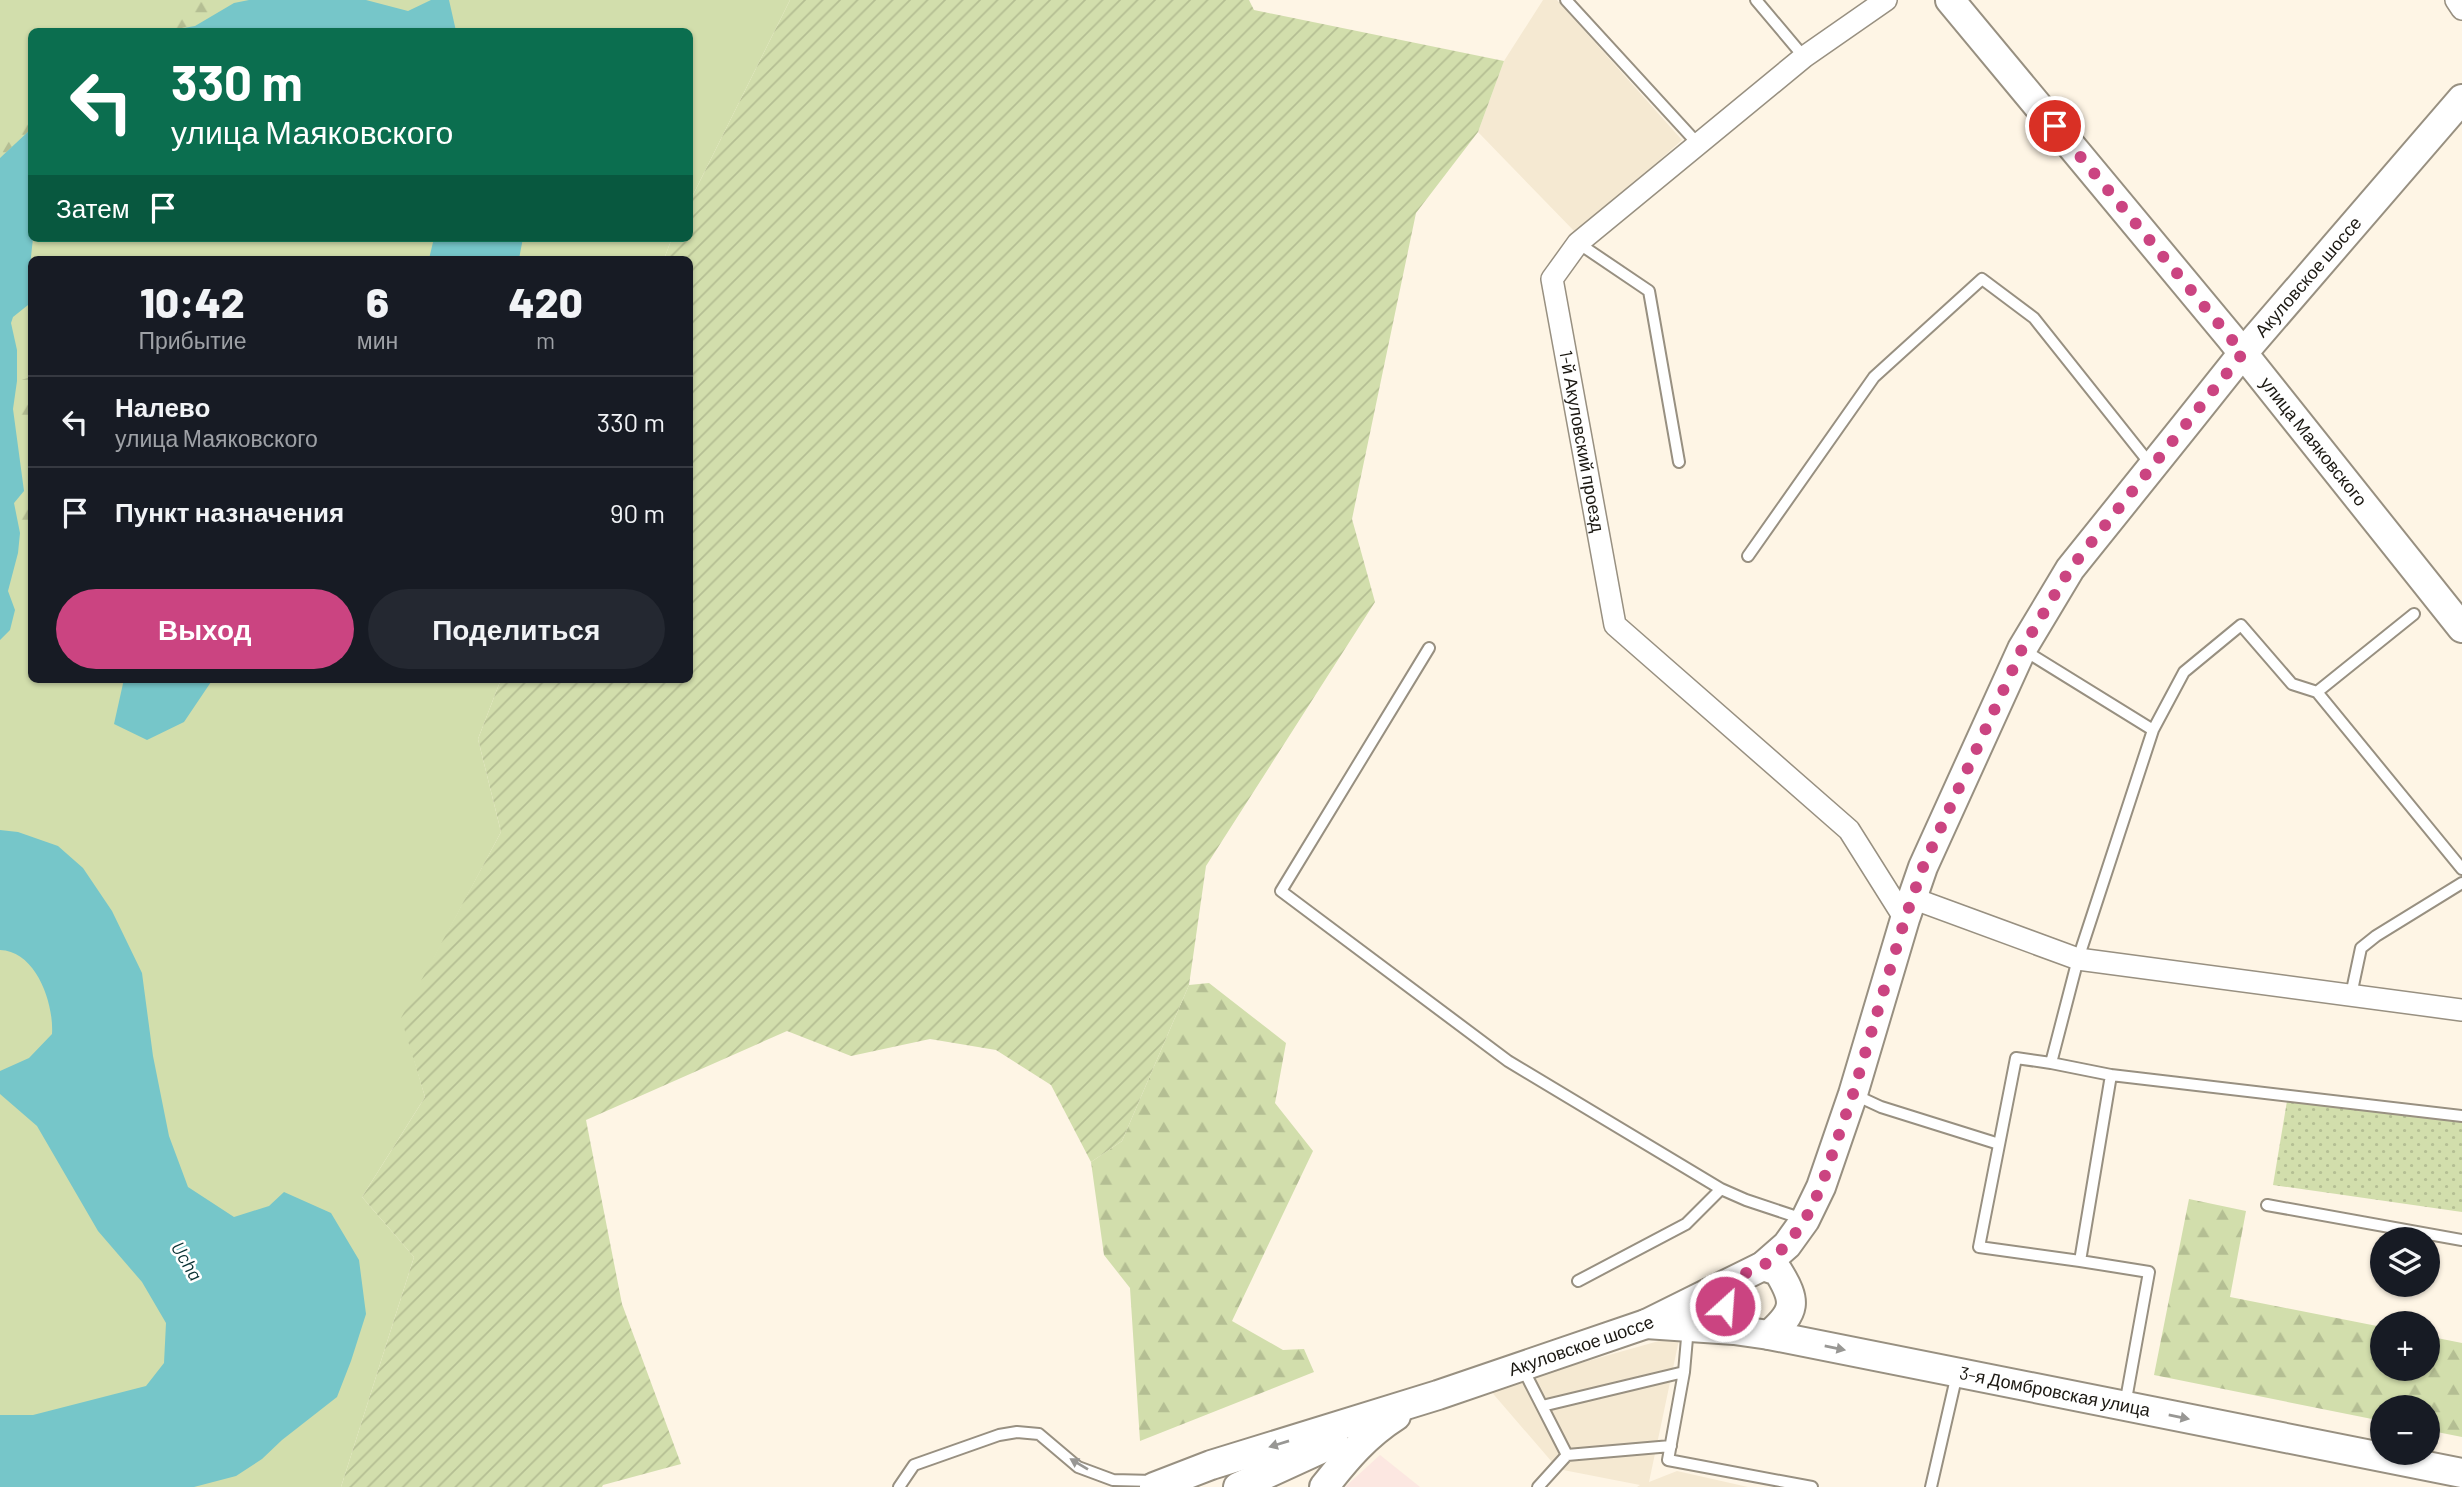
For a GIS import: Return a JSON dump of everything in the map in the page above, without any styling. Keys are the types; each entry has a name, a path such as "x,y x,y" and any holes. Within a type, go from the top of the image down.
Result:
{"street":[{"name":"1-й Акуловский проезд","path":"1886,0 1804,57 1578,243 1552,279 1615,625 1849,830 1908,908"},
{"name":"улица Маяковского","path":"1950,0 2243,353 2462,628"},
{"path":"2456,0 2462,9"},
{"name":"Акуловское шоссе","path":"1161,1484 1211,1465 1438,1395 1646,1324 1734,1278 1763,1266 1787,1245 1805,1220 1821,1187 1853,1094 1908,908 1923,867 2022,649 2070,569 2243,353 2462,99"},
{"path":"1908,908 2078,960 2462,1010"},
{"path":"1763,1266 1778,1271 1789,1292 1790,1307 1787,1319 1769,1335"},
{"path":"1734,1278 1726,1293 1725,1306 1734,1330"},
{"name":"3-я Домбровская улица","path":"1646,1324 1769,1335 2462,1473"},
{"name":"Акуловское шоссе","path":"1238,1487 1438,1395"},
{"path":"1324,1487 1349,1454 1373,1431 1406,1410"}],"lane":[{"path":"1566,0 1698,144"},
{"path":"1756,0 1804,57"},
{"path":"1578,243 1649,291 1679,462"},
{"path":"1748,556 1874,377 1982,279 2034,318 2152,467"},
{"path":"2317,692 2414,614"},
{"path":"2052,1063 2078,960 2153,730 2184,672 2241,625 2292,684 2317,692 2462,869"},
{"path":"1429,648 1281,891 1508,1061 1721,1189 1805,1220"},
{"path":"2022,649 2153,730"},
{"path":"2351,995 2361,948 2462,883"},
{"path":"2125,1407 2149,1272 1979,1247 2016,1058 2111,1075 2462,1116"},
{"path":"2080,1261 2111,1075"},
{"path":"1853,1094 1881,1107 1999,1144"},
{"path":"1578,1280 1686,1224 1721,1189"},
{"path":"2267,1205 2462,1240"},
{"path":"1689,1326 1684,1372 1668,1460 1812,1487"},
{"path":"1522,1367 1567,1455"},
{"path":"1542,1406 1684,1372"},
{"path":"1931,1487 1957,1374"},
{"path":"899,1487 914,1465 999,1435 1017,1432 1039,1434 1078,1467 1113,1480 1161,1484"},
{"path":"1538,1487 1567,1455 1671,1446"}],"shaded area":[{"path":"1543,0 1557,0 1682,140 1577,234 1478,132 1504,61"},
{"path":"1680,1335 1649,1482 1677,1471 1748,1487 1637,1487 1640,1485 1558,1469 1489,1389"},
{"path":"1380,1455 1420,1487 1345,1487"}],"green space":[{"path":"0,0 790,0 693,195 693,28 28,28 28,242 670,242 665,256 28,256 28,683 499,683 478,739 501,832 402,1018 425,1097 362,1197 414,1257 341,1487 0,1487"},
{"path":"204,0 227,0 234,3 194,24 180,28 154,28 184,8"},
{"path":"790,0 1249,0 1254,10 1504,61 1478,132 1416,213 1352,519 1375,602 1206,866 1189,985 1122,1141 1091,1162 1051,1085 996,1050 930,1039 851,1056 787,1031 586,1120 622,1304 681,1464 602,1487 341,1487 414,1257 362,1197 425,1097 401,1018 501,832 478,739 499,683 693,683 693,256 665,256 670,242 693,242 693,195"},
{"path":"28,104 28,132 0,158 0,134"},
{"path":"28,378 28,439 19,441 13,409 17,381"},
{"path":"28,490 28,528 20,533 14,503"},
{"path":"1209,983 1286,1043 1275,1103 1313,1151 1232,1321 1283,1350 1304,1349 1314,1372 1140,1441 1130,1288 1104,1255 1091,1162 1122,1141 1189,985"},
{"path":"2288,1095 2462,1116 2462,1212 2273,1185"},
{"path":"2189,1199 2246,1211 2230,1297 2370,1325 2370,1381 2440,1381 2440,1339 2462,1343 2462,1437 2440,1433 2440,1395 2370,1395 2370,1419 2154,1375"}],"water":[{"path":"249,0 366,0 408,11 431,0 449,0 455,28 184,28 195,26 234,3"},
{"path":"28,132 28,242 33,242 31,256 28,256 28,305 13,317 11,323 17,350 13,409 24,491 14,503 20,533 8,591 15,610 10,630 0,640 0,158"},
{"path":"433,242 522,242 520,256 430,256"},
{"path":"123,683 210,683 184,722 147,740 114,724"},
{"name":"Ucha","path":"0,830 18,832 58,846 83,868 112,911 142,973 153,1056 169,1136 188,1187 234,1217 269,1206 284,1192 331,1213 359,1260 366,1314 337,1397 262,1459 236,1476 194,1487 0,1487 0,1415 33,1415 146,1386 164,1363 166,1323 142,1282 98,1231 37,1126 0,1094 0,1071 29,1058 52,1034 52,1022 46,994 33,969 24,959 0,950"}],"route":[{"path":"1725,1306 1726,1293 1734,1278 1763,1266 1787,1245 1805,1220 1821,1187 1853,1094 1923,867 2022,649 2070,569 2243,353 2055,126"}]}
